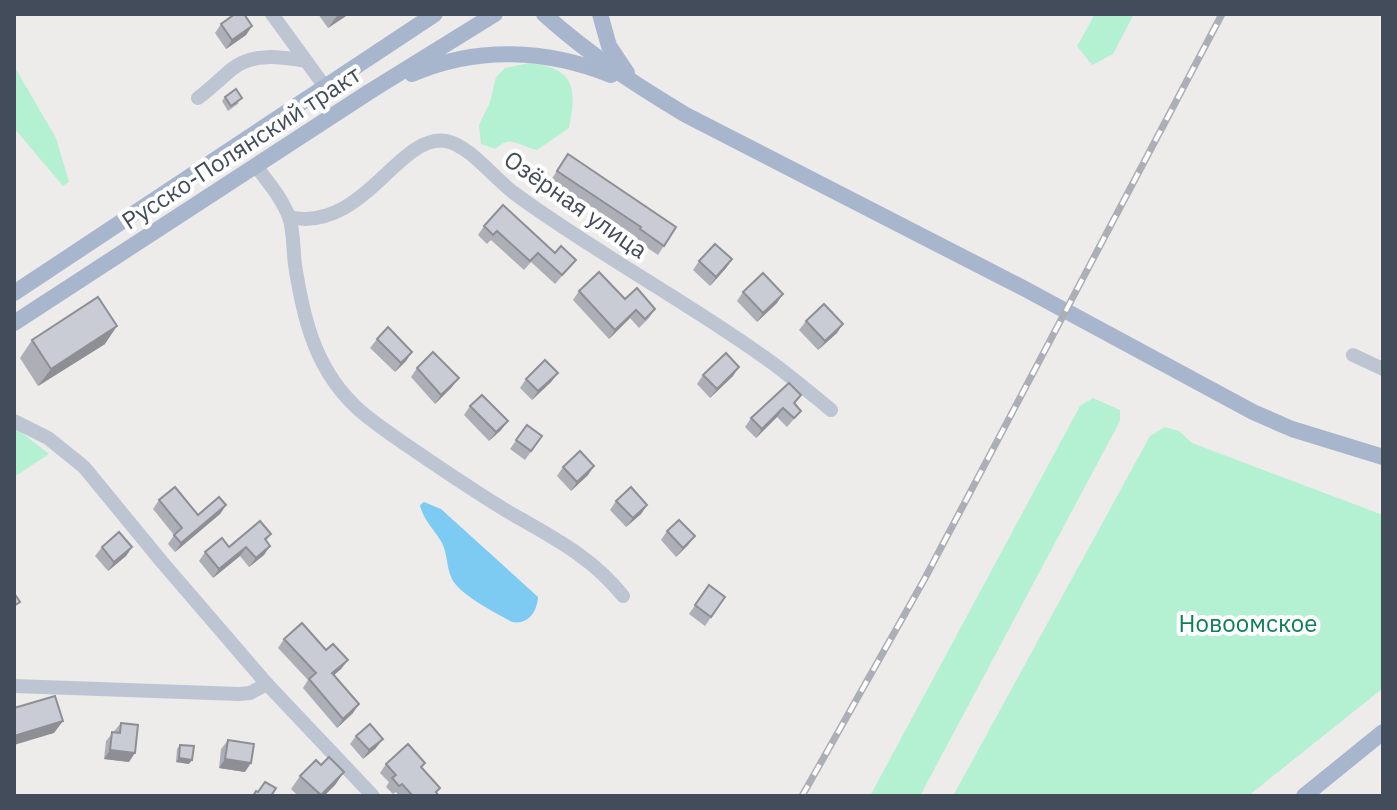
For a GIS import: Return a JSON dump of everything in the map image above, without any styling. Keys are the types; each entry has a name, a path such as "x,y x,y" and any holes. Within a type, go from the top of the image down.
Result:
{"main road":[{"name":"Русско-Полянский тракт","path":"14,293 435,14"},
{"name":"Русско-Полянский тракт","path":"14,323 369,92 495,14"},
{"path":"544,14 635,84 686,115 1027,290 1253,412 1292,429 1383,457"},
{"path":"600,14 609,46 635,84"},
{"path":"369,92 452,60 509,54 536,54 583,64 635,84"},
{"path":"1304,796 1383,732"}],"street":[{"path":"272,14 325,87"},
{"path":"198,98 248,60 266,57 306,61"},
{"name":"Озёрная улица","path":"289,217 315,220 329,216 373,188 412,152 429,143 447,141 464,149 513,192 765,357 831,410"},
{"path":"256,166 289,217 301,304 310,337 322,362 345,396 375,423 446,473 585,557 609,577 623,596"},
{"path":"1353,355 1383,369"},
{"path":"14,421 48,438 84,467 267,684 373,796"},
{"path":"14,686 239,694 250,693 267,684"}],"green space":[{"path":"1095,14 1134,14 1113,54 1092,65 1077,46"},
{"path":"529,63 556,70 569,82 573,102 569,128 537,150 515,142 506,142 495,149 481,144 479,125 490,102 496,77 505,68"},
{"path":"14,66 56,138 69,182 63,186 14,128"},
{"path":"1093,398 1120,410 1120,421 920,796 870,796 1080,406"},
{"name":"Новоомское","path":"1165,427 1179,431 1192,443 1383,515 1382,689 1248,796 953,796 1150,436"},
{"path":"17,429 49,454 14,477 14,430"}],"water":[{"path":"424,502 441,509 538,597 531,616 512,622 456,585 442,543 420,505"}],"building":[{"path":"235,14 244,14 252,26 232,40 221,24"},
{"path":"236,89 242,98 231,106 225,97"},
{"path":"568,154 676,227 664,246 557,171"},
{"path":"503,205 555,253 561,246 576,260 562,275 538,253 530,261 497,231 493,235 484,226"},
{"path":"715,244 732,259 716,277 699,261"},
{"path":"599,272 625,299 637,288 655,309 645,319 636,310 615,330 579,291"},
{"path":"763,273 783,294 763,313 743,292"},
{"path":"98,297 117,326 51,369 32,340"},
{"path":"824,304 843,324 825,341 806,321"},
{"path":"388,327 412,352 401,363 377,339"},
{"path":"433,352 459,378 441,395 417,368"},
{"path":"726,353 739,367 717,389 703,375"},
{"path":"545,360 558,373 538,391 526,379"},
{"path":"789,383 801,395 794,403 801,411 794,418 783,408 762,429 751,418"},
{"path":"482,395 508,421 496,432 470,406"},
{"path":"527,425 542,436 531,451 516,440"},
{"path":"580,451 594,466 577,482 563,467"},
{"path":"175,487 198,515 219,497 226,505 181,543 174,535 182,528 159,500"},
{"path":"631,487 647,505 633,518 616,501"},
{"path":"679,520 695,536 683,548 667,531"},
{"path":"260,521 271,534 265,539 270,546 256,558 246,547 219,569 205,552 222,538 229,547"},
{"path":"119,532 132,547 114,562 102,547"},
{"path":"709,585 725,597 711,617 695,605"},
{"path":"302,623 326,650 333,644 348,660 332,673 359,704 343,719 309,679 316,673 284,639"},
{"path":"55,696 63,721 14,736 14,708"},
{"path":"121,723 138,725 135,753 110,750 112,732 120,733"},
{"path":"370,724 383,739 369,750 356,736"},
{"path":"228,740 254,744 251,763 225,759"},
{"path":"408,744 425,763 421,767 440,788 436,792 439,796 413,796 392,778 396,775 386,764"},
{"path":"180,745 194,746 192,760 179,758"},
{"path":"329,757 344,772 321,795 300,776 316,760 321,765"},
{"path":"265,782 276,788 271,796 253,796 258,792"}],"railway":[{"path":"802,796 924,580 1222,14"}]}
